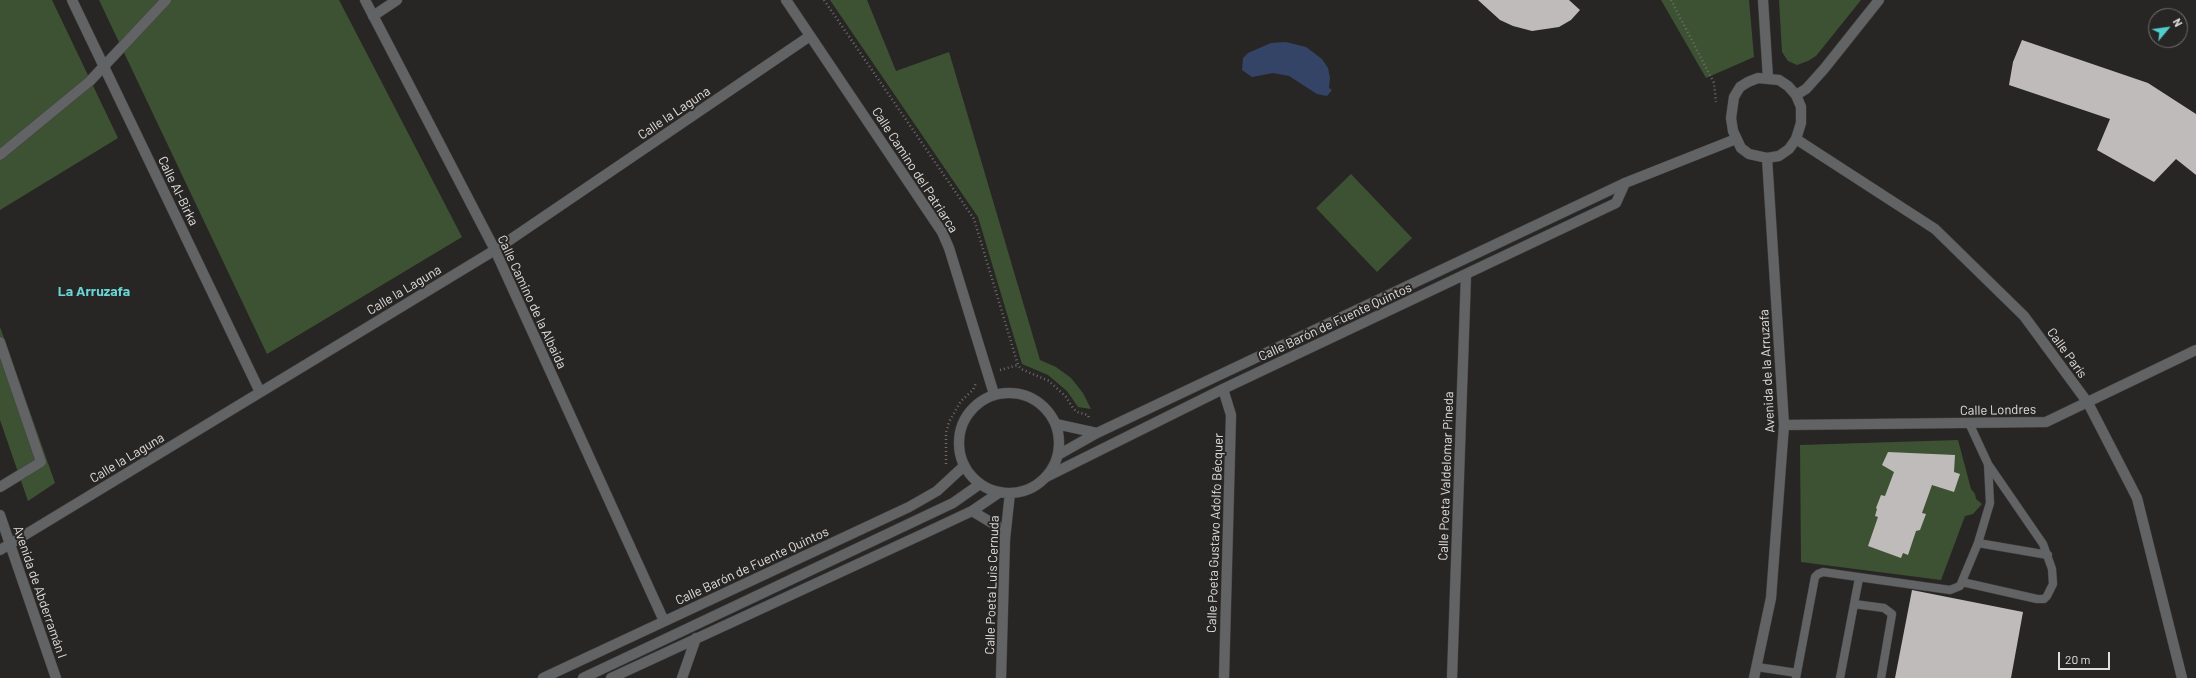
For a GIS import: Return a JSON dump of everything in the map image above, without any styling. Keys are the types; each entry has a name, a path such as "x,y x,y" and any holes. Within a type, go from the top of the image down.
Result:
{"street":[{"name":"Calle Al-Birka","path":"72,0 260,392"},
{"path":"0,155 90,81 166,0"},
{"name":"Calle Camino de la Albaida","path":"365,0 495,250 664,621"},
{"path":"373,16 397,0"},
{"name":"Calle Camino del Patriarca","path":"786,0 942,232 949,248 994,394"},
{"path":"1762,0 1768,78"},
{"path":"1796,95 1806,89 1824,69 1880,0"},
{"name":"Calle la Laguna","path":"0,550 495,250 810,36"},
{"path":"1768,78 1779,80 1788,86 1796,95 1800,108 1801,123 1796,139 1789,149 1779,156 1767,158 1749,154 1741,148 1736,139 1731,118 1734,97 1740,87 1748,82 1768,78"},
{"name":"Calle Barón de Fuente Quintos","path":"1058,455 1097,433 1625,183 1736,139"},
{"name":"Calle París","path":"1796,139 1935,229 2024,316 2088,403 2137,498 2182,678"},
{"name":"Avenida de la Arruzafa","path":"1754,678 1771,598 1784,425 1767,158"},
{"name":"Calle Barón de Fuente Quintos","path":"1046,477 1223,389 1616,203 1625,183"},
{"name":"Calle Poeta Valdelomar Pineda","path":"1452,678 1466,275"},
{"path":"0,342 41,462 0,487"},
{"name":"Calle Londres","path":"1784,425 2046,422 2196,350"},
{"name":"Calle Poeta Gustavo Adolfo Bécquer","path":"1223,389 1231,415 1224,678"},
{"path":"611,678 972,511 1005,493 1023,491 1036,485 1046,477 1053,467 1058,455 1059,439 1056,424 1047,410 1034,399 1019,393 994,394 974,406 964,418 959,434 959,450 964,466 971,476 980,484 1005,493"},
{"path":"1056,424 1097,433"},
{"name":"Calle Barón de Fuente Quintos","path":"543,678 909,507 937,491 964,466"},
{"path":"583,678 953,503 980,484"},
{"name":"Calle Poeta Luis Cernuda","path":"1001,678 1005,493"},
{"path":"972,511 997,526 1005,539"},
{"name":"Avenida de Abderramán I","path":"0,515 56,678"},
{"path":"682,678 696,638"}],"lane":[{"path":"1962,582 2037,599 2044,599 2053,584 2048,555 2043,544 1988,464 1969,423"},
{"path":"1756,667 1797,676 1815,577 1823,572 1950,590 1960,586 1978,543 1990,503 1988,464"},
{"path":"1978,543 2048,555"},
{"path":"1840,678 1859,578"},
{"path":"1854,604 1884,608 1892,614 1881,678"}],"path":[{"path":"824,0 974,219 1018,365 1021,369 1049,381 1059,390 1077,412 1088,415 1097,433"},
{"path":"1671,0 1714,83 1716,102"},
{"path":"945,468 946,433 948,422 961,401 973,390 976,383 976,376"}],"green space":[{"path":"0,0 52,0 118,138 0,210"},
{"path":"99,0 339,0 462,237 267,354"},
{"path":"830,0 867,0 896,71 949,52 1040,360 1056,367 1071,378 1083,393 1091,409 1078,407 1067,391 1048,375 1022,364 978,217"},
{"path":"1661,0 1749,0 1754,57 1706,78"},
{"path":"1779,0 1861,0 1816,56 1797,65 1788,61 1782,52"},
{"path":"1351,174 1412,238 1377,272 1316,208"},
{"path":"0,327 55,483 28,501 0,420"},
{"path":"1958,440 1971,489 1975,494 1976,499 1982,504 1973,514 1965,516 1941,580 1801,562 1800,445"}],"water":[{"path":"1286,42 1306,47 1322,59 1328,68 1330,78 1329,88 1332,90 1327,96 1317,94 1289,76 1273,73 1252,77 1242,70 1243,58 1248,53 1271,43"}],"building":[{"path":"1478,0 1569,0 1580,10 1571,20 1559,27 1532,31 1513,26 1500,20"},
{"path":"2022,40 2148,83 2196,114 2196,175 2176,159 2154,182 2097,150 2110,119 2009,85 2013,62"},
{"path":"1888,452 1955,455 1954,472 1960,474 1954,492 1932,485 1922,513 1926,514 1920,530 1916,531 1908,555 1903,553 1901,558 1868,546 1878,517 1875,516 1876,508 1881,495 1885,496 1894,472 1882,465"},
{"path":"1912,590 2023,612 2011,678 1895,678"}],"district":[{"name":"La Arruzafa","path":"94,291"}]}
